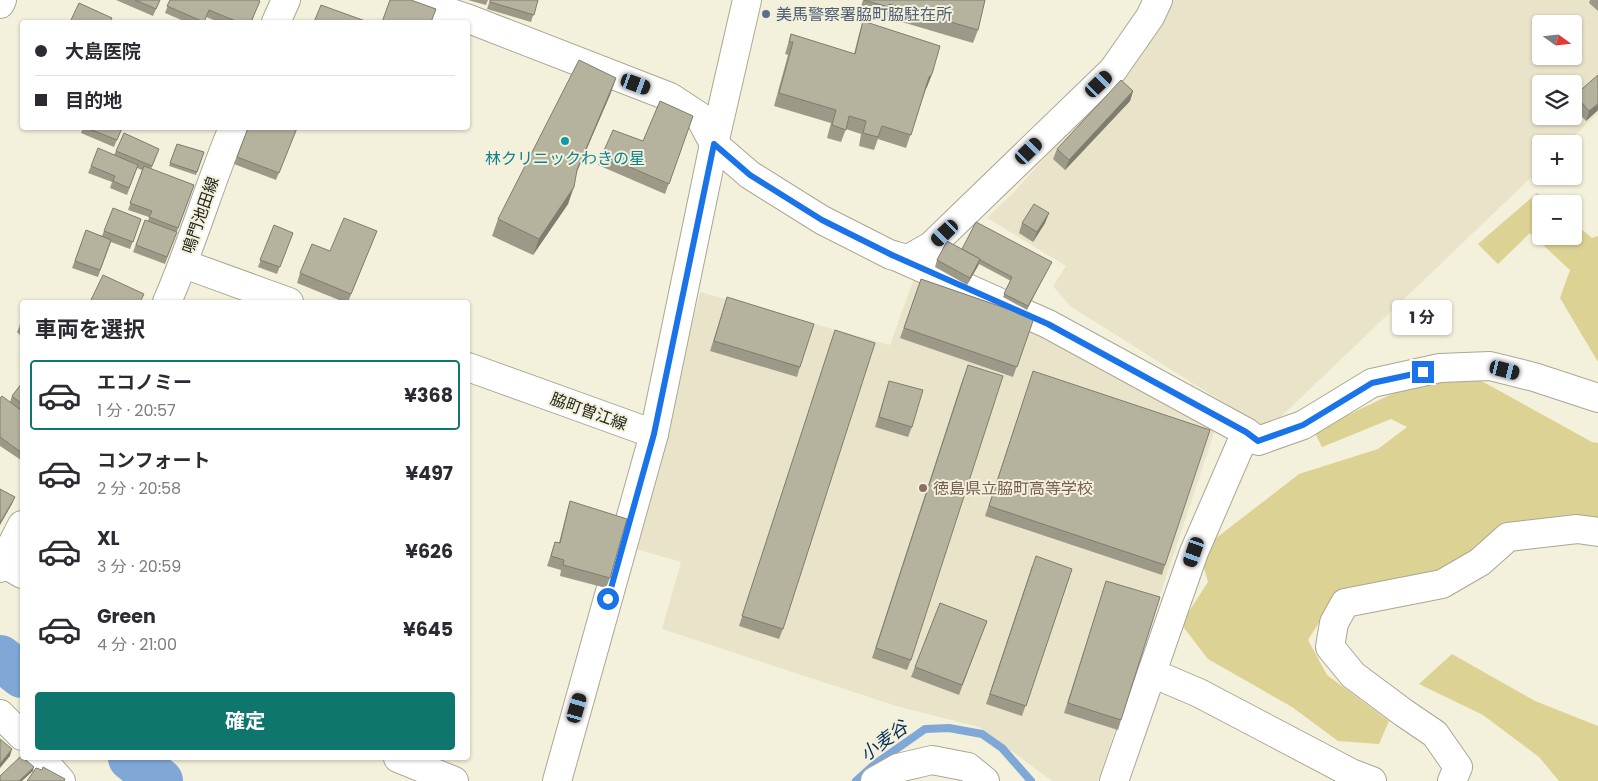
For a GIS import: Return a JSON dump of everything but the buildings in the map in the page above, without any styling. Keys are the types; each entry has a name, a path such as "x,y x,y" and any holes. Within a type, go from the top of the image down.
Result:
{"street":[{"path":"0,4 2,0"},
{"path":"277,20 286,0"},
{"path":"412,0 469,19 670,97 699,116 714,144 750,175 822,220 892,255 1048,324 1246,432 1258,441 1303,425 1372,383 1440,368 1490,366 1534,377 1598,398"},
{"path":"557,781 654,434 714,144 747,0"},
{"path":"892,255 908,259 931,246 1113,70 1150,17 1158,0"},
{"name":"鳴門池田線","path":"168,300 184,264 218,163 232,130"},
{"path":"184,264 284,300"},
{"name":"脇町曽江線","path":"470,368 654,434"},
{"path":"1114,781 1194,552 1246,432"},
{"path":"1452,781 1458,767 1435,734 1352,675 1330,647 1334,623 1344,603 1442,584 1480,562 1508,538 1577,529 1598,532"},
{"path":"6,567 20,530"},
{"path":"1152,673 1199,693 1351,773 1372,781"},
{"path":"0,714 20,734"},
{"path":"43,760 62,781"},
{"path":"403,760 454,781"},
{"path":"875,781 898,768 932,760 968,766 985,781"}],"shaded area":[{"path":"1168,0 1598,0 1598,113 1575,135 1532,135 1532,177 1267,430 1070,306 1053,286 1066,266 987,218 1014,192 1147,43"},
{"path":"1532,197 1532,235 1530,233 1498,264 1478,244"},
{"path":"1582,230 1592,238 1598,236 1598,362 1560,298 1570,270 1543,245 1582,245"},
{"name":"徳島県立脇町高等学校","path":"915,276 1040,329 1216,427 1098,781 1052,781 979,727 896,706 662,629 681,562 636,549 700,292 890,345"},
{"path":"1476,378 1592,442 1598,443 1598,517 1578,517 1469,556 1432,577 1338,592 1308,640 1327,675 1389,721 1379,744 1338,741 1292,707 1208,659 1181,624 1208,582 1203,564 1215,539 1299,474 1378,449 1407,427 1391,419 1322,447 1314,431 1411,385"},
{"path":"1452,654 1535,701 1598,726 1598,781 1559,781 1539,757 1483,715 1419,684"}],"waterway":[{"path":"0,658 20,673"},
{"name":"小麦谷","path":"856,781 875,764 925,729 949,728 982,734 1002,748 1031,781"},
{"path":"134,760 160,781"}],"place":[{"name":"美馬警察署脇町脇駐在所","path":"766,14"},
{"name":"林クリニックわきの星","path":"565,141"},
{"name":"徳島県立脇町高等学校","path":"923,488"}],"route":[{"path":"608,599 654,434 714,144 750,175 822,220 892,255 1048,324 1246,432 1258,441 1303,425 1372,383 1423,372"}]}
